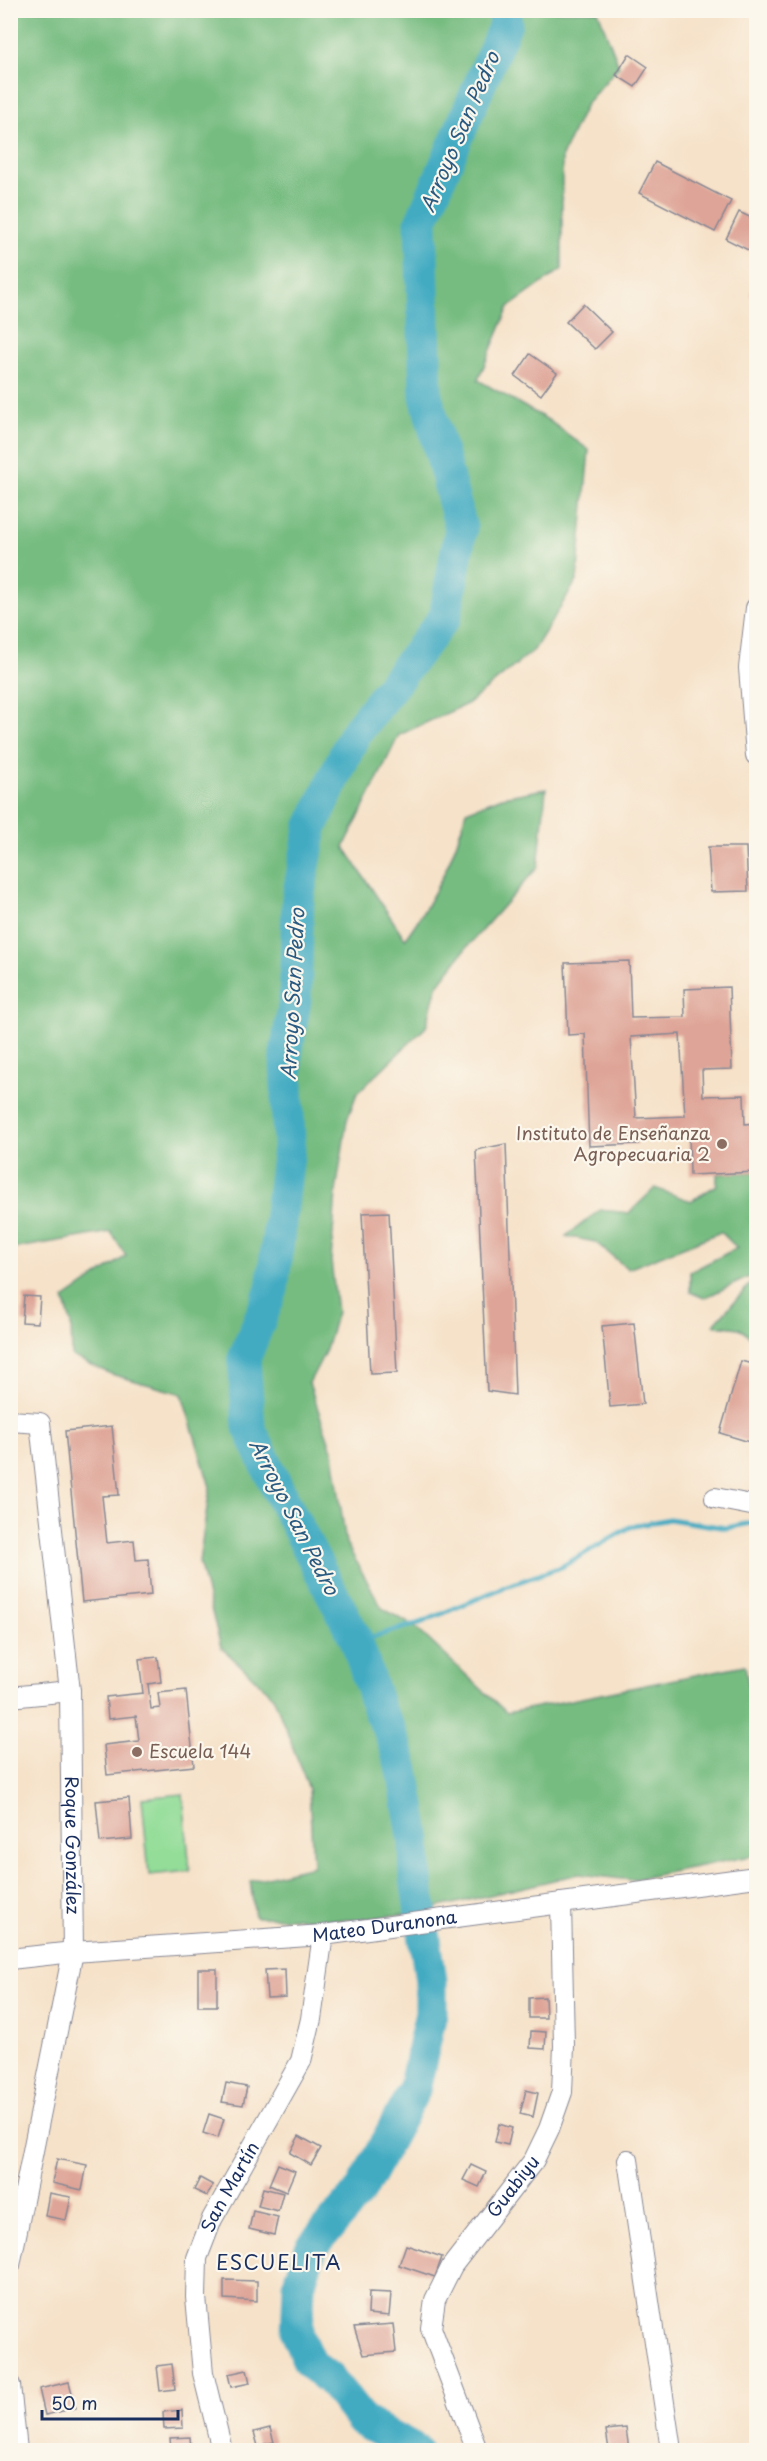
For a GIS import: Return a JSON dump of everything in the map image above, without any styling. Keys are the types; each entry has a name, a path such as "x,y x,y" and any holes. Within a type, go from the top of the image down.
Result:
{"street":[{"path":"756,609 749,668 754,702 756,755"},
{"name":"Roque González","path":"10,1421 40,1423 69,1691 73,1952 10,2265"},
{"path":"715,1498 756,1506"},
{"path":"10,1697 69,1691"},
{"name":"Mateo Duranona","path":"10,1959 73,1952 323,1935 756,1877"},
{"name":"Guabiyu","path":"477,2451 431,2328 435,2300 452,2266 534,2160 549,2129 562,2092 564,2046 561,1903"},
{"name":"San Martín","path":"222,2451 203,2373 196,2297 197,2258 212,2219 302,2061 311,2019 323,1935"},
{"path":"628,2160 670,2451"},
{"path":"10,2385 17,2451"}],"green space":[{"path":"11,10 598,11 619,66 586,104 562,156 562,269 509,307 478,380 548,420 589,450 577,580 534,650 469,703 399,735 344,847 405,939 442,878 456,845 466,811 502,797 546,789 538,867 467,947 437,986 426,1027 357,1093 347,1120 336,1192 331,1261 337,1312 326,1350 309,1383 333,1453 346,1543 382,1608 414,1626 507,1713 745,1665 756,1730 756,1855 631,1880 579,1874 419,1912 357,1920 255,1917 250,1881 313,1866 309,1789 273,1696 221,1647 199,1562 210,1487 182,1394 111,1374 72,1356 71,1323 64,1299 126,1256 111,1232 11,1249"},
{"path":"756,1172 756,1274 704,1298 690,1292 690,1272 737,1248 721,1232 628,1269 595,1242 566,1236 600,1210 629,1213 655,1188 691,1201 717,1185 717,1174"},
{"path":"756,1278 756,1342 739,1328 713,1325"},
{"path":"183,1794 190,1871 149,1875 142,1798"}],"building":[{"path":"629,54 648,67 635,87 616,75"},
{"path":"655,162 731,201 715,232 639,193"},
{"path":"739,212 756,220 756,254 726,239"},
{"path":"756,282 756,298 750,295"},
{"path":"583,304 612,332 595,349 566,322"},
{"path":"530,354 557,373 541,395 515,376"},
{"path":"708,847 746,847 748,891 711,892"},
{"path":"629,961 631,1018 685,1017 684,989 729,987 732,1069 702,1070 703,1096 744,1095 745,1124 756,1123 756,1172 690,1175 689,1131 637,1133 638,1144 589,1146 585,1034 568,1035 565,963","holes":["680,1034 685,1116 636,1118 631,1037"]},
{"path":"506,1144 515,1395 487,1391 476,1150"},
{"path":"389,1212 397,1373 370,1374 362,1213"},
{"path":"24,1296 40,1297 38,1323 22,1322"},
{"path":"634,1323 643,1404 610,1407 602,1326"},
{"path":"741,1361 756,1365 756,1444 720,1433"},
{"path":"112,1426 119,1495 102,1496 107,1543 134,1540 136,1560 148,1559 151,1595 82,1602 65,1431"},
{"path":"158,1657 161,1682 148,1684 151,1709 160,1708 158,1693 186,1690 194,1766 107,1775 104,1745 139,1741 136,1716 108,1719 106,1697 143,1693 139,1659"},
{"path":"129,1798 132,1839 100,1842 96,1801"},
{"path":"198,1969 217,1969 217,2006 198,2006"},
{"path":"285,1969 286,1997 267,1998 265,1970"},
{"path":"545,1997 546,2018 529,2018 529,1998"},
{"path":"531,2031 546,2032 545,2049 530,2048"},
{"path":"226,2083 247,2087 243,2105 222,2102"},
{"path":"526,2090 538,2093 533,2117 520,2114"},
{"path":"209,2114 224,2119 218,2138 203,2133"},
{"path":"499,2124 512,2128 508,2145 495,2142"},
{"path":"299,2136 321,2148 311,2165 290,2153"},
{"path":"57,2159 87,2165 82,2190 52,2183"},
{"path":"278,2164 295,2171 286,2192 269,2185"},
{"path":"471,2165 486,2172 479,2187 463,2180"},
{"path":"200,2178 213,2185 207,2196 194,2190"},
{"path":"263,2188 283,2193 278,2211 258,2206"},
{"path":"49,2193 71,2197 66,2220 45,2216"},
{"path":"253,2211 278,2217 274,2235 249,2229"},
{"path":"406,2245 442,2257 435,2277 399,2265"},
{"path":"224,2280 257,2281 257,2301 224,2299"},
{"path":"369,2292 391,2293 389,2316 368,2314"},
{"path":"393,2324 396,2352 363,2355 354,2327"},
{"path":"172,2364 175,2389 160,2391 157,2366"},
{"path":"247,2370 250,2383 231,2387 228,2374"},
{"path":"69,2382 76,2408 45,2415 39,2389"},
{"path":"182,2410 183,2428 164,2429 163,2412"},
{"path":"270,2428 274,2442 258,2446 254,2432"},
{"path":"626,2428 629,2450 609,2450 606,2430"},
{"path":"190,2437 191,2450 171,2450 170,2438"}],"waterway":[{"name":"Arroyo San Pedro","path":"416,2450 362,2421 330,2379 310,2364 297,2335 299,2285 311,2248 361,2190 414,2090 431,2013 431,1981 416,1878 415,1842 403,1770 390,1731 379,1711 356,1639 281,1496 249,1427 244,1359 272,1289 289,1147 286,1054 295,1000 298,898 311,828 354,735 445,617 461,528 426,396 421,222 506,23 505,10"},
{"path":"356,1639 369,1638 420,1623 507,1586 561,1567 630,1527 669,1519 726,1528 756,1522"}],"place":[{"name":"Instituto de Enseñanza Agropecuaria 2","path":"722,1144"},
{"name":"Escuela 144","path":"137,1752"}],"district":[{"name":"ESCUELITA","path":"279,2263"}]}
